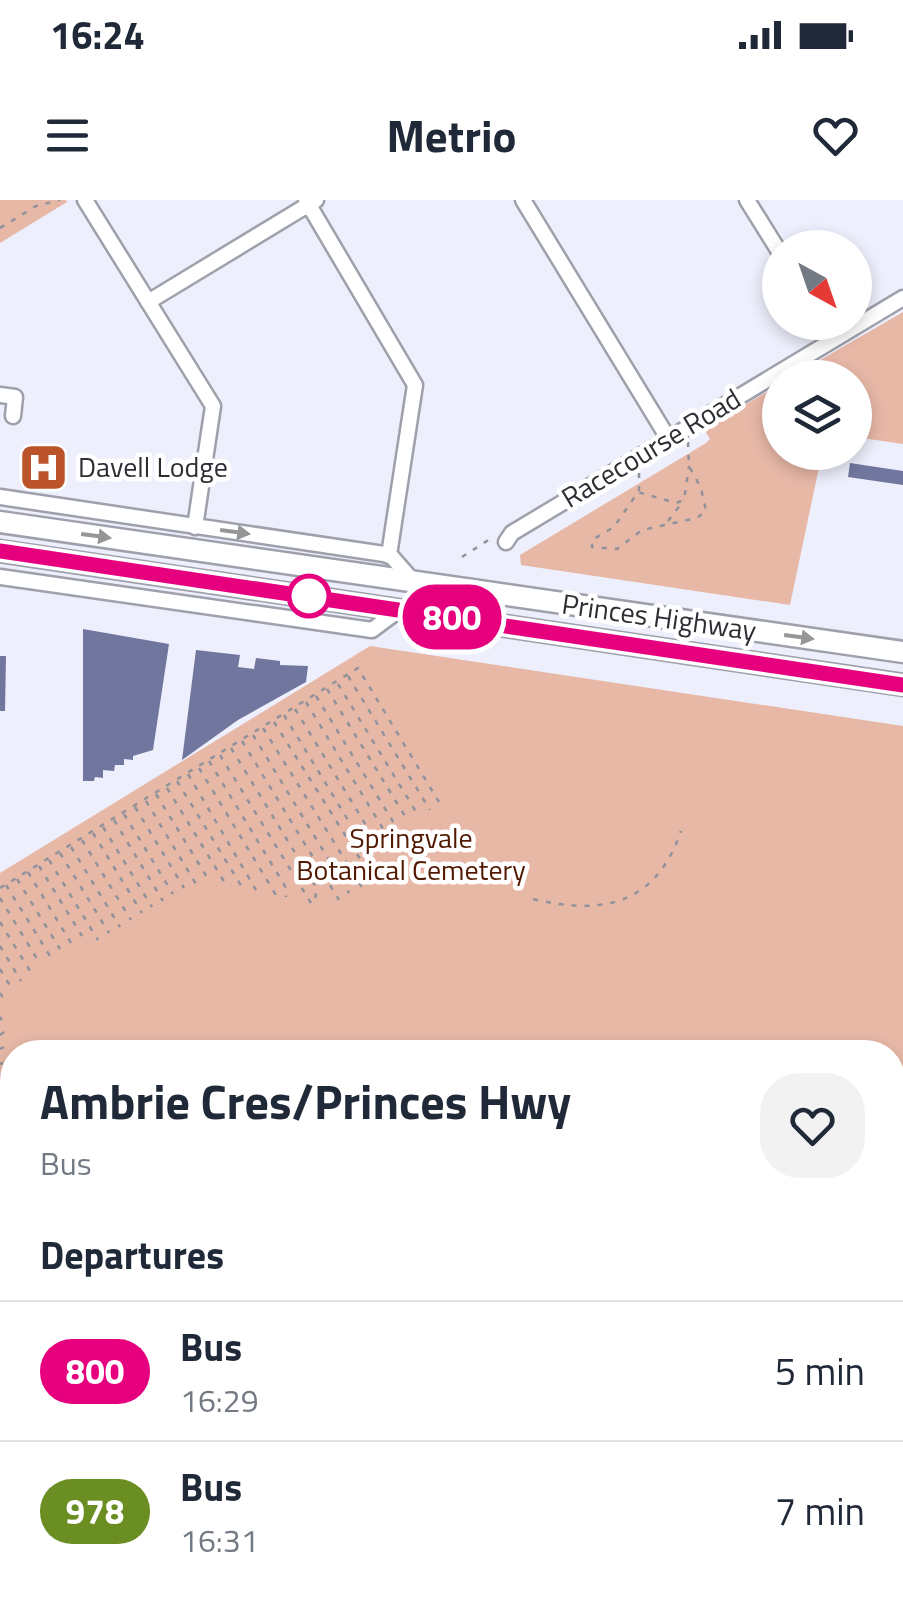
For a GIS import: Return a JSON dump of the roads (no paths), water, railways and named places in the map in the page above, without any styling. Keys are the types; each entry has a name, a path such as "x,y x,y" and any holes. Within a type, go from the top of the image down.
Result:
{"highway":[{"name":"Princes Highway","path":"0,522 903,652"},
{"name":"Princes Highway","path":"0,551 903,684"}],"street":[{"path":"85,200 213,406 196,527"},
{"path":"523,200 668,438"},
{"path":"747,200 766,230"},
{"path":"148,302 311,202 415,385 390,556"},
{"name":"Racecourse Road","path":"872,316 903,298"},
{"name":"Racecourse Road","path":"504,536 830,340"},
{"path":"0,395 15,397 13,416"},
{"path":"0,497 390,556 415,583"},
{"path":"0,576 372,630 399,610"}],"place":[{"name":"Davell Lodge","path":"43,467"}],"park label":[{"name":"Springvale Botanical Cemetery","path":"411,854"}]}
